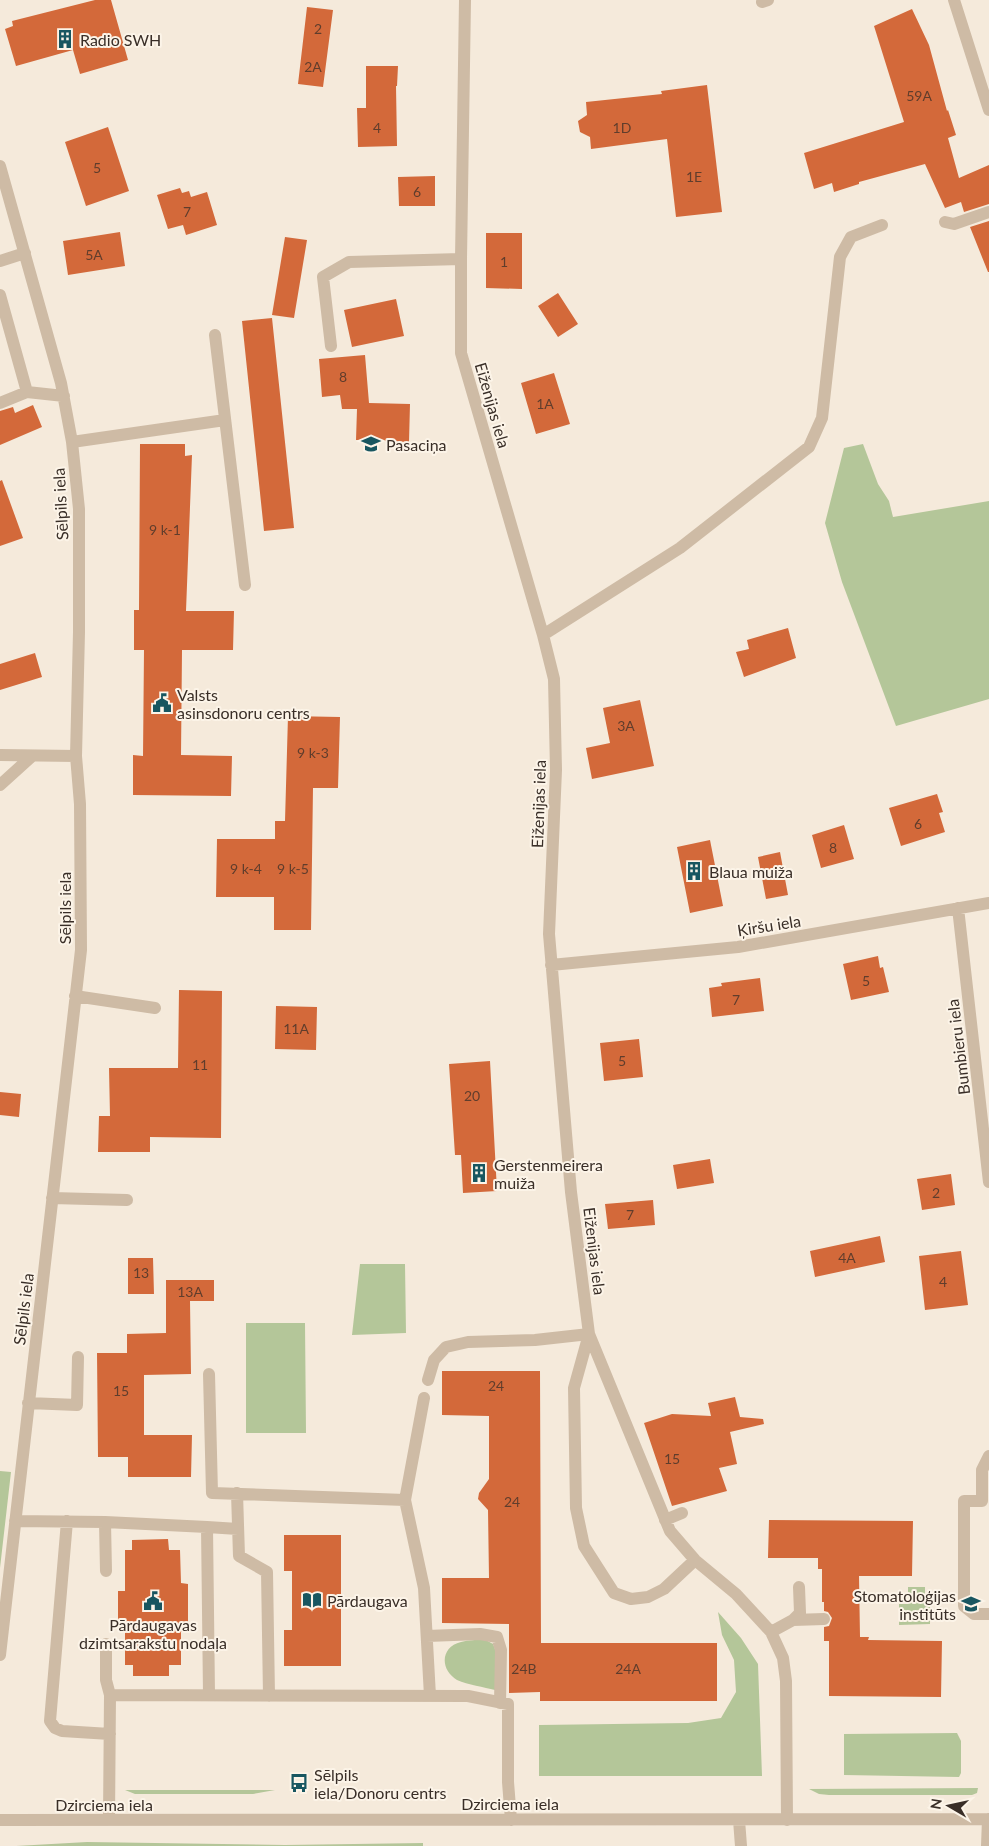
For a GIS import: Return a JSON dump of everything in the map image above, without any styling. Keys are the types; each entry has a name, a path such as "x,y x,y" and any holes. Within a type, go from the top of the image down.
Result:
{"street":[{"name":"Eiženijas iela","path":"465,0 460,259 462,353 554,679 555,742 549,934 571,1192 590,1334 670,1531 695,1560 736,1594 771,1632 783,1658 786,1681 787,1820"},
{"path":"954,0 989,110"},
{"name":"Sēlpils iela","path":"0,166 64,396 72,442 79,509 76,756 80,804 80,950 0,1655"},
{"path":"945,222 954,224 989,212"},
{"path":"543,635 680,548 809,447 822,418 840,257 851,237 882,225"},
{"path":"0,261 25,253"},
{"path":"331,346 323,277 349,262 460,259"},
{"path":"0,295 27,392"},
{"path":"215,335 245,585"},
{"path":"0,403 27,392 64,396"},
{"path":"72,442 225,420"},
{"path":"0,755 31,757 76,756"},
{"path":"0,785 31,757"},
{"name":"Ķiršu iela","path":"551,965 738,947 989,903"},
{"name":"Bumbieru iela","path":"958,908 989,1182"},
{"path":"75,996 155,1008"},
{"path":"52,1198 127,1200"},
{"path":"428,1380 434,1360 446,1347 468,1342 534,1340 590,1334 574,1388 576,1508 584,1546 614,1593 632,1599 648,1597 664,1589 695,1560"},
{"path":"28,1403 77,1406 78,1357"},
{"path":"209,1374 212,1493 405,1500"},
{"path":"424,1398 405,1500 424,1588 430,1696"},
{"path":"989,1456 982,1470 982,1501 964,1501 963,1554 964,1606 974,1614 989,1614"},
{"path":"237,1493 239,1556 267,1572 269,1696"},
{"path":"664,1520 682,1513"},
{"path":"15,1521 105,1522 238,1529"},
{"path":"67,1521 50,1721 55,1728 62,1731 110,1734"},
{"path":"105,1522 106,1571"},
{"path":"207,1527 209,1695"},
{"path":"771,1632 793,1620 800,1613 799,1587"},
{"path":"793,1620 824,1619"},
{"path":"427,1636 480,1634 497,1637 501,1650 500,1703"},
{"path":"106,1644 106,1680 110,1695 109,1820"},
{"path":"110,1695 468,1696 508,1704 508,1782 511,1820"},
{"path":"987,1846 988,1819"},
{"name":"Dzirciema iela","path":"0,1820 988,1819"},
{"path":"739,1820 741,1846"}],"green space":[{"path":"863,444 878,484 889,501 893,517 989,501 989,699 896,726 842,582 825,523 844,448"},
{"path":"360,1264 405,1264 406,1333 352,1335"},
{"path":"246,1323 305,1323 306,1433 246,1433"},
{"path":"0,1471 11,1472 0,1568"},
{"path":"908,1587 925,1587 925,1599 930,1599 930,1624 899,1625 899,1604 908,1604"},
{"path":"718,1612 741,1638 758,1664 762,1776 539,1776 539,1725 688,1723 721,1718 736,1692 734,1660 722,1635"},
{"path":"484,1639 493,1644 495,1649 495,1690 457,1680 451,1676 445,1665 446,1654 454,1645 464,1641"},
{"path":"957,1733 961,1741 961,1773 959,1777 844,1775 844,1734"},
{"path":"978,1788 977,1793 972,1795 829,1795 819,1794 809,1789"},
{"path":"125,1790 275,1790 253,1794 135,1794"},
{"path":"87,1842 285,1845 423,1843 423,1846 16,1846"}],"building":[{"name":"Radio SWH","path":"95,0 111,0 128,60 80,74 73,50 16,66 5,29 13,26 12,21"},
{"path":"307,7 333,10 323,87 298,84"},
{"path":"912,9 929,45 947,111 956,135 948,138 959,178 989,165 989,204 964,212 961,202 945,208 925,164 859,182 859,184 834,192 832,183 814,189 804,153 904,122 874,26"},
{"path":"366,66 398,66 396,86 397,146 358,147 357,108 366,108"},
{"path":"707,85 722,212 676,217 667,139 591,149 590,137 580,132 578,121 587,115 586,102 662,94 661,91"},
{"path":"108,127 129,191 86,206 65,142"},
{"path":"435,176 435,206 399,206 398,177"},
{"path":"180,188 182,193 189,191 191,197 207,192 217,225 186,235 183,225 168,229 157,195"},
{"path":"989,221 989,272 988,272 970,227"},
{"path":"120,232 125,266 68,275 63,241"},
{"path":"486,233 522,233 522,289 486,288"},
{"path":"285,237 307,240 294,318 272,315"},
{"path":"558,293 578,324 558,337 538,306"},
{"path":"396,299 404,336 352,347 344,310"},
{"path":"272,318 294,528 264,531 242,321"},
{"path":"365,355 369,403 410,404 409,442 356,440 357,409 342,409 340,395 322,397 319,359"},
{"path":"554,373 570,424 536,434 521,383"},
{"path":"33,405 42,427 0,445 0,411 13,407 15,413"},
{"path":"140,444 185,444 185,456 192,455 186,611 234,611 233,650 182,650 181,755 232,756 231,796 133,795 133,755 143,756 144,650 134,650 134,610 139,610"},
{"path":"2,480 23,538 0,546 0,481"},
{"path":"788,628 796,658 744,677 736,652 749,649 747,640"},
{"path":"35,653 42,677 0,690 0,664"},
{"path":"640,700 654,766 592,779 586,748 610,743 603,708"},
{"path":"288,716 340,717 338,788 313,788 311,930 274,930 274,897 216,897 217,839 275,839 275,821 285,821"},
{"path":"937,794 943,812 939,813 945,832 901,846 889,808"},
{"path":"844,825 854,859 821,868 812,835"},
{"name":"Blaua muiža","path":"710,840 723,906 690,913 677,847"},
{"path":"780,852 788,895 766,899 758,857"},
{"path":"878,956 880,968 883,967 889,992 851,1000 843,964"},
{"path":"760,978 764,1011 712,1017 709,988 722,986 721,983"},
{"path":"179,990 222,991 221,1138 150,1137 150,1152 98,1152 99,1116 110,1116 109,1068 178,1068"},
{"path":"276,1006 317,1007 316,1050 275,1049"},
{"path":"639,1039 643,1077 604,1081 600,1043"},
{"path":"490,1061 497,1191 463,1193 461,1155 455,1155 449,1064"},
{"path":"0,1092 21,1094 19,1117 0,1115"},
{"path":"710,1159 714,1183 677,1189 673,1165"},
{"path":"951,1174 955,1205 922,1210 917,1179"},
{"path":"653,1200 655,1225 608,1229 605,1204"},
{"path":"880,1236 885,1262 815,1277 810,1251"},
{"path":"961,1251 968,1305 925,1310 919,1256"},
{"path":"128,1258 153,1258 154,1294 128,1294"},
{"path":"166,1280 214,1280 214,1301 190,1301 191,1374 144,1375 144,1435 192,1435 191,1477 128,1477 128,1457 98,1457 97,1353 127,1353 127,1334 166,1333"},
{"path":"442,1371 540,1371 541,1643 717,1643 717,1701 540,1701 540,1692 509,1693 509,1624 442,1623 442,1578 489,1578 488,1510 478,1499 479,1493 489,1479 489,1416 442,1415"},
{"path":"735,1397 740,1417 763,1419 764,1424 730,1432 737,1464 719,1468 727,1491 672,1506 644,1423 672,1414 711,1416 708,1403"},
{"path":"769,1520 913,1521 912,1576 859,1576 860,1637 869,1637 868,1640 942,1641 941,1697 829,1696 829,1641 824,1641 824,1627 829,1626 832,1618 828,1612 824,1611 824,1602 822,1602 822,1569 818,1569 818,1558 768,1558"},
{"path":"284,1535 341,1535 341,1666 284,1666 284,1630 292,1630 292,1571 284,1571"},
{"name":"Pārdaugavas dzimtsarakstu nodaļa","path":"168,1539 169,1550 180,1550 181,1583 188,1584 188,1632 181,1632 181,1665 169,1665 169,1676 133,1676 133,1665 125,1665 125,1625 118,1625 118,1591 125,1591 125,1550 132,1550 132,1540"}],"place":[{"name":"Radio SWH","path":"65,39"},
{"name":"Pasaciņa","path":"371,444"},
{"name":"Valsts asinsdonoru centrs","path":"162,703"},
{"name":"Blaua muiža","path":"694,871"},
{"name":"Gerstenmeirera muiža","path":"479,1173"},
{"name":"Pārdaugava","path":"312,1600"},
{"name":"Pārdaugavas dzimtsarakstu nodaļa","path":"153,1601"},
{"name":"Stomatoloģijas institūts","path":"971,1604"},
{"name":"Sēlpils iela/Donoru centrs","path":"299,1783"}]}
